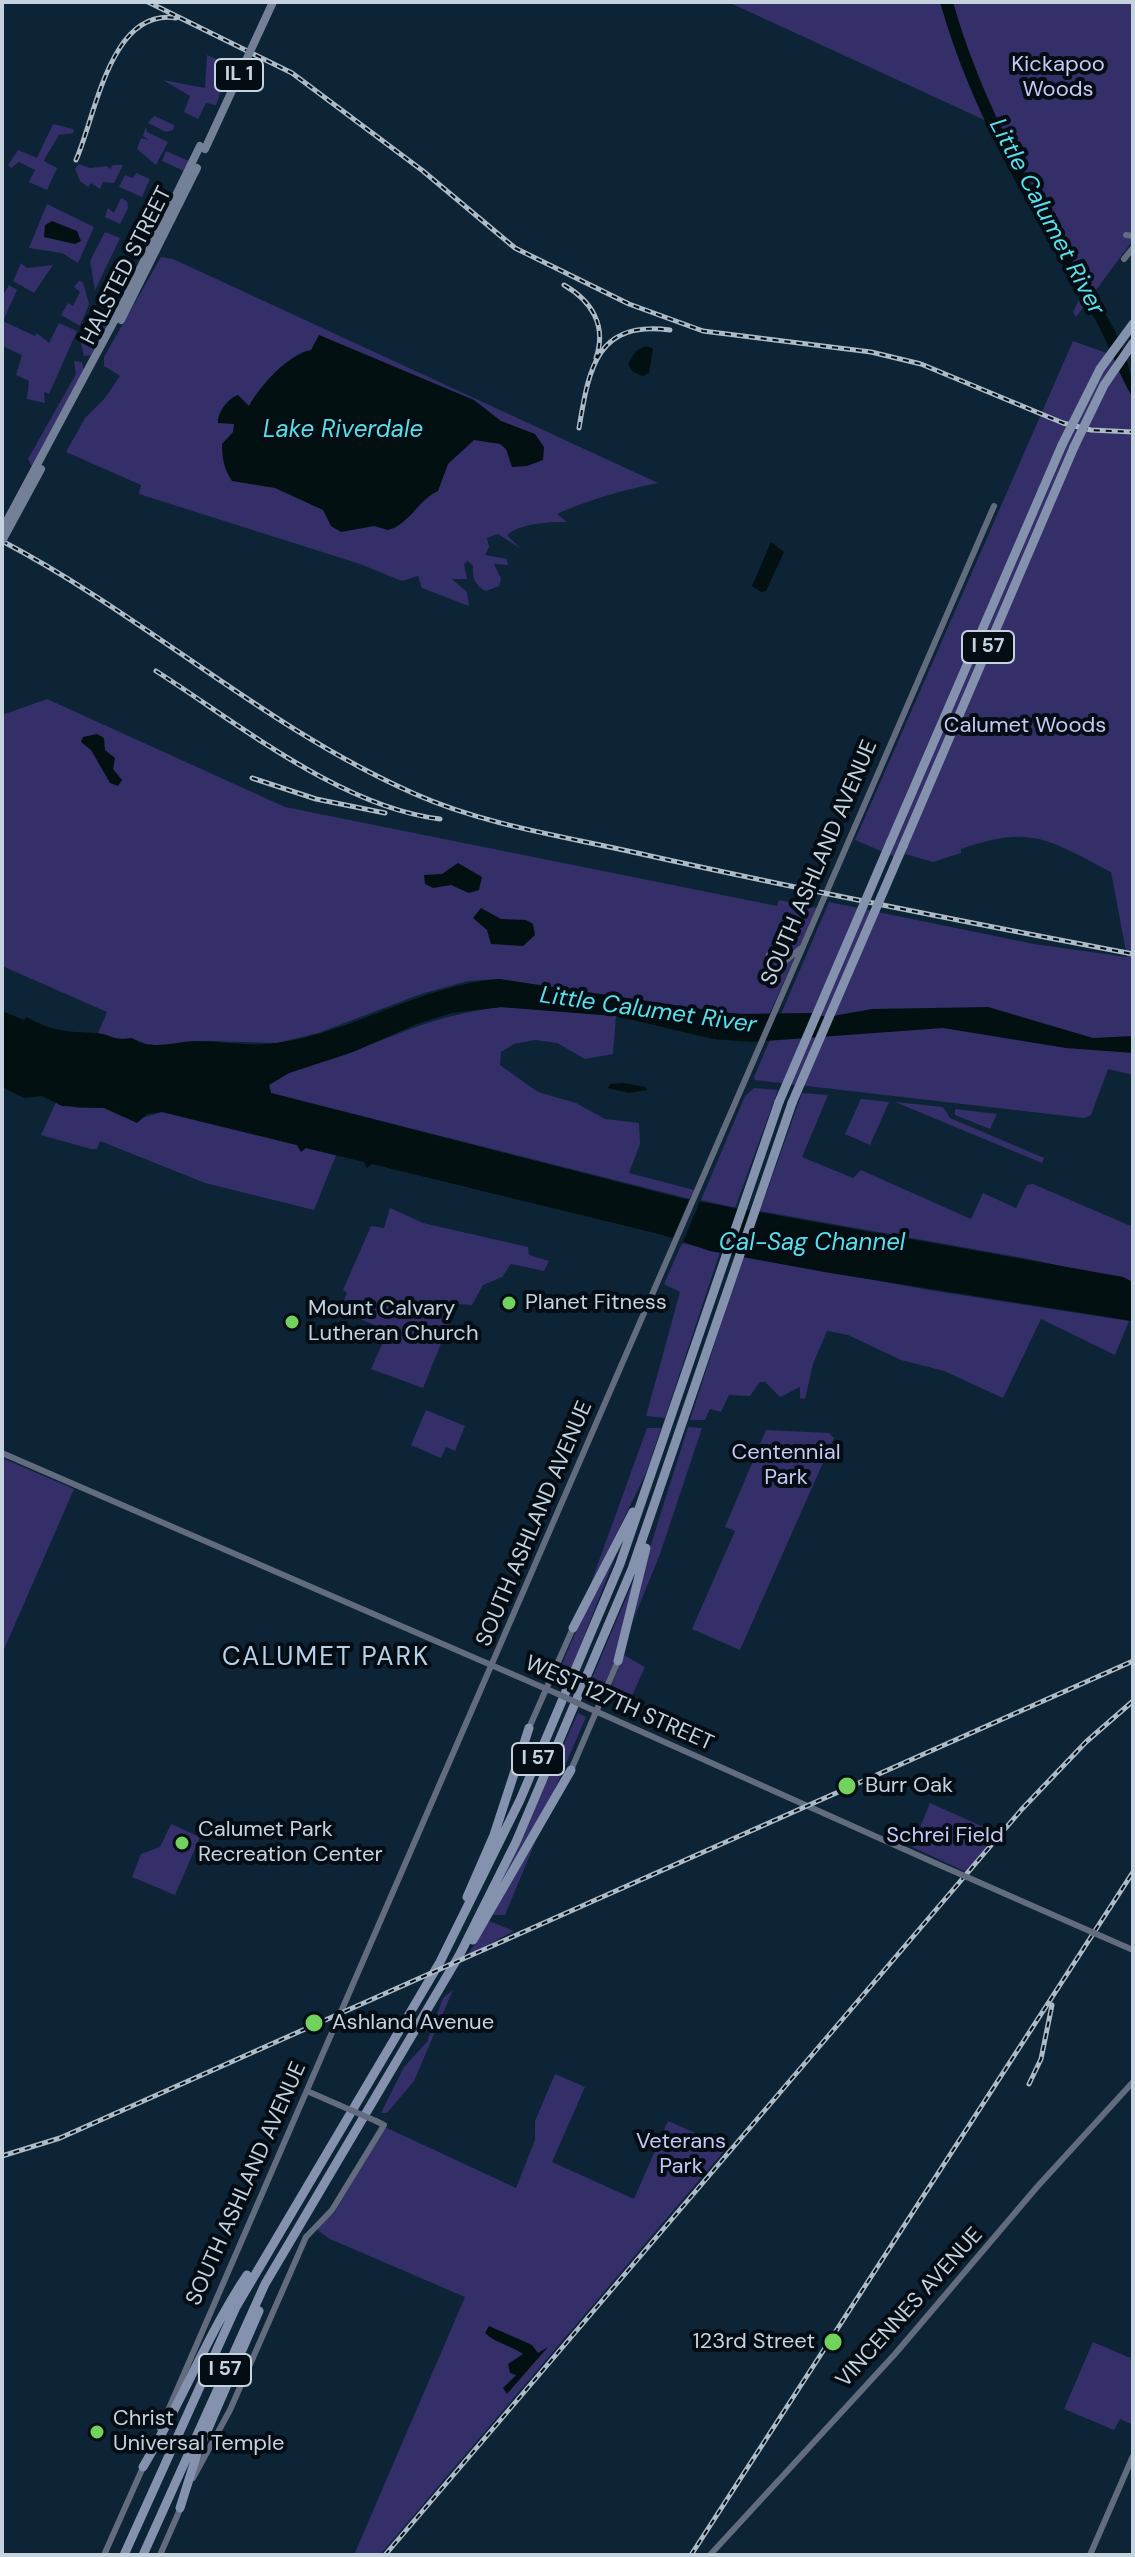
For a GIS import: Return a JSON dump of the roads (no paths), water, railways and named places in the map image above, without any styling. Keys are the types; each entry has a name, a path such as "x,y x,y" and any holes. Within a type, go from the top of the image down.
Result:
{"highway":[{"name":"I 57","path":"124,2555 223,2332 460,1924 520,1800 596,1624 648,1484 779,1102 1062,445 1100,369 1133,324"},
{"name":"I 57","path":"143,2555 258,2299 460,1954 516,1842 609,1628 668,1467 758,1194 792,1103 1074,447 1104,385 1133,343"},
{"path":"618,1661 668,1467"},
{"path":"573,1628 648,1484"},
{"path":"405,2022 486,1856 529,1728"},
{"path":"460,1954 491,1913 571,1770"},
{"path":"180,2508 197,2454 238,2356 320,2192"},
{"path":"143,2467 186,2391 223,2313 253,2267 264,2259"}],"main road":[{"name":"HALSTED STREET","path":"2,541 203,148 270,2"},
{"path":"1124,259 1132,248"},
{"name":"HALSTED STREET","path":"2,530 38,468"},
{"name":"SOUTH ASHLAND AVENUE","path":"104,2555 493,1667 994,506"},
{"path":"769,955 778,962 788,961 807,940"},
{"name":"WEST 127TH STREET","path":"2,1453 558,1694 704,1762 1133,1950"},
{"path":"529,1728 573,1628"},
{"path":"571,1770 618,1661"},
{"name":"VINCENNES AVENUE","path":"710,2555 895,2354 1037,2187 1133,2082"},
{"path":"160,2555 207,2449 230,2410 306,2237 332,2210 380,2123 307,2091"},
{"path":"1090,2555 1133,2456"}],"water":[{"name":"Little Calumet River","path":"940,2 953,2 984,90 1011,147 1065,251 1115,332 1131,375 1133,398 1096,321 1029,206 988,127 953,45"},
{"path":"52,221 77,231 81,241 75,244 44,237 45,225"},
{"name":"Lake Riverdale","path":"319,335 474,400 501,421 535,434 544,447 543,460 512,467 506,449 500,444 474,440 448,464 438,491 402,523 388,530 374,526 341,532 331,526 323,510 275,488 232,481 224,463 222,444 233,432 234,424 218,423 221,411 238,395 249,406 276,372 293,358 311,350"},
{"path":"646,346 653,349 649,373 643,376 633,372 628,364 636,351"},
{"path":"771,542 784,552 766,591 761,592 752,586"},
{"path":"97,734 104,738 105,750 115,758 113,769 122,780 118,786 110,783 91,750 81,742 83,737"},
{"path":"458,863 482,877 479,890 469,893 451,885 433,888 425,884 424,875 442,874"},
{"path":"481,908 501,919 526,920 533,924 535,935 523,946 491,944 487,930 473,918"},
{"path":"499,979 735,1014 811,1013 827,1017 872,1009 988,1007 1093,1038 1133,1036 1133,1053 1066,1048 943,1028 752,1042 713,1039 616,1016 501,1007 452,1013 417,1024 353,1052 289,1073 269,1085 271,1093 680,1198 1123,1277 1133,1282 1133,1321 710,1251 663,1235 372,1164 367,1168 364,1162 306,1148 301,1152 297,1145 162,1112 147,1114 137,1123 104,1108 62,1106 42,1096 24,1098 2,1087 2,1011 60,1030 119,1039 132,1038 147,1044 196,1041 266,1044 332,1030 442,990"},
{"path":"624,1083 647,1090 629,1093 608,1088 610,1084"},
{"path":"489,2326 532,2345 538,2353 548,2347 507,2394 503,2388 516,2375 510,2373 508,2364 523,2354 485,2333"}],"railway":[{"path":"148,2 292,73 423,171 515,248 629,304 703,331 871,352 921,364 1063,423 1091,430 1133,432"},
{"path":"76,160 99,93 121,47 135,30 154,19 176,18"},
{"path":"564,285 574,291 595,316 600,335 596,358"},
{"path":"579,428 593,368 600,353 611,341 626,333 645,329 670,330"},
{"path":"2,541 106,603 308,738 361,768 442,805 529,830 1133,954"},
{"path":"156,671 256,738 329,781 403,811 440,819"},
{"path":"252,778 316,799 385,813"},
{"path":"2,2156 60,2138 1133,1661"},
{"path":"385,2555 1022,1809 1086,1742 1133,1701"},
{"path":"691,2555 1133,1872"},
{"path":"1029,2084 1041,2059 1052,2005"}],"place":[{"name":"Planet Fitness","path":"509,1303"},
{"name":"Mount Calvary Lutheran Church","path":"292,1322"},
{"name":"Burr Oak","path":"847,1786"},
{"name":"Calumet Park Recreation Center","path":"182,1843"},
{"name":"Ashland Avenue","path":"314,2023"},
{"name":"123rd Street","path":"833,2342"},
{"name":"Christ Universal Temple","path":"97,2432"}],"district":[{"name":"CALUMET PARK","path":"326,1658"}],"park label":[{"name":"Kickapoo Woods","path":"1058,78"},
{"name":"Calumet Woods","path":"1025,726"},
{"name":"Centennial Park","path":"786,1466"},
{"name":"Schrei Field","path":"945,1836"},
{"name":"Veterans Park","path":"681,2154"}],"water label":[{"name":"Cal-Sag Channel","path":"812,1244"}]}
